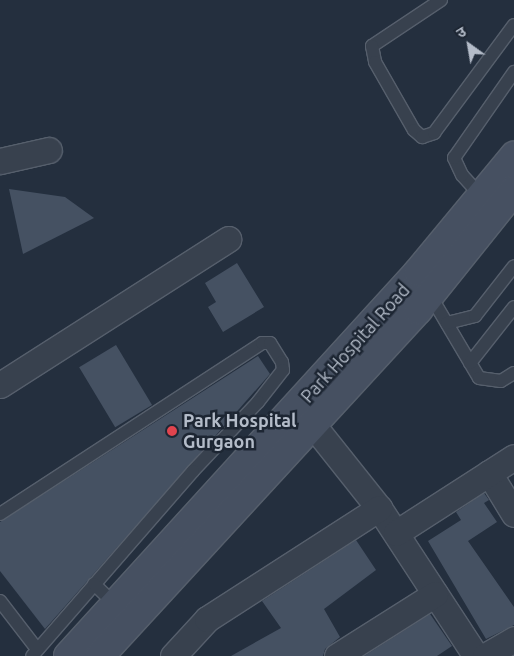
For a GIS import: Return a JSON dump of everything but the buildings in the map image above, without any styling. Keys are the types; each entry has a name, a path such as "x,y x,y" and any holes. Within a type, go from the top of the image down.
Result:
{"main road":[{"name":"Park Hospital Road","path":"68,656 124,614 305,415 514,156"},
{"name":"Park Hospital Road","path":"305,415 430,295 514,190"},
{"name":"Park Hospital Road","path":"100,656 124,614"}],"street":[{"path":"0,161 49,150"},
{"path":"0,385 228,239"},
{"path":"305,415 379,508 476,656"},
{"path":"396,533 514,457"},
{"path":"489,473 514,514"},
{"path":"173,656 207,619 379,508"},
{"path":"337,656 435,594"},
{"path":"485,656 514,639"}],"lane":[{"path":"441,0 372,46 375,62 414,130 422,137 434,133 514,25"},
{"path":"481,196 462,175 454,158 514,72"},
{"path":"447,323 475,316 514,266"},
{"path":"430,295 479,378 501,381 514,373"},
{"path":"470,363 514,307"},
{"path":"0,514 262,343 270,343 282,362 283,370 277,380 94,584 35,653 0,602"},
{"path":"94,584 124,614"}],"place":[{"name":"Park Hospital Gurgaon","path":"172,431"}]}
